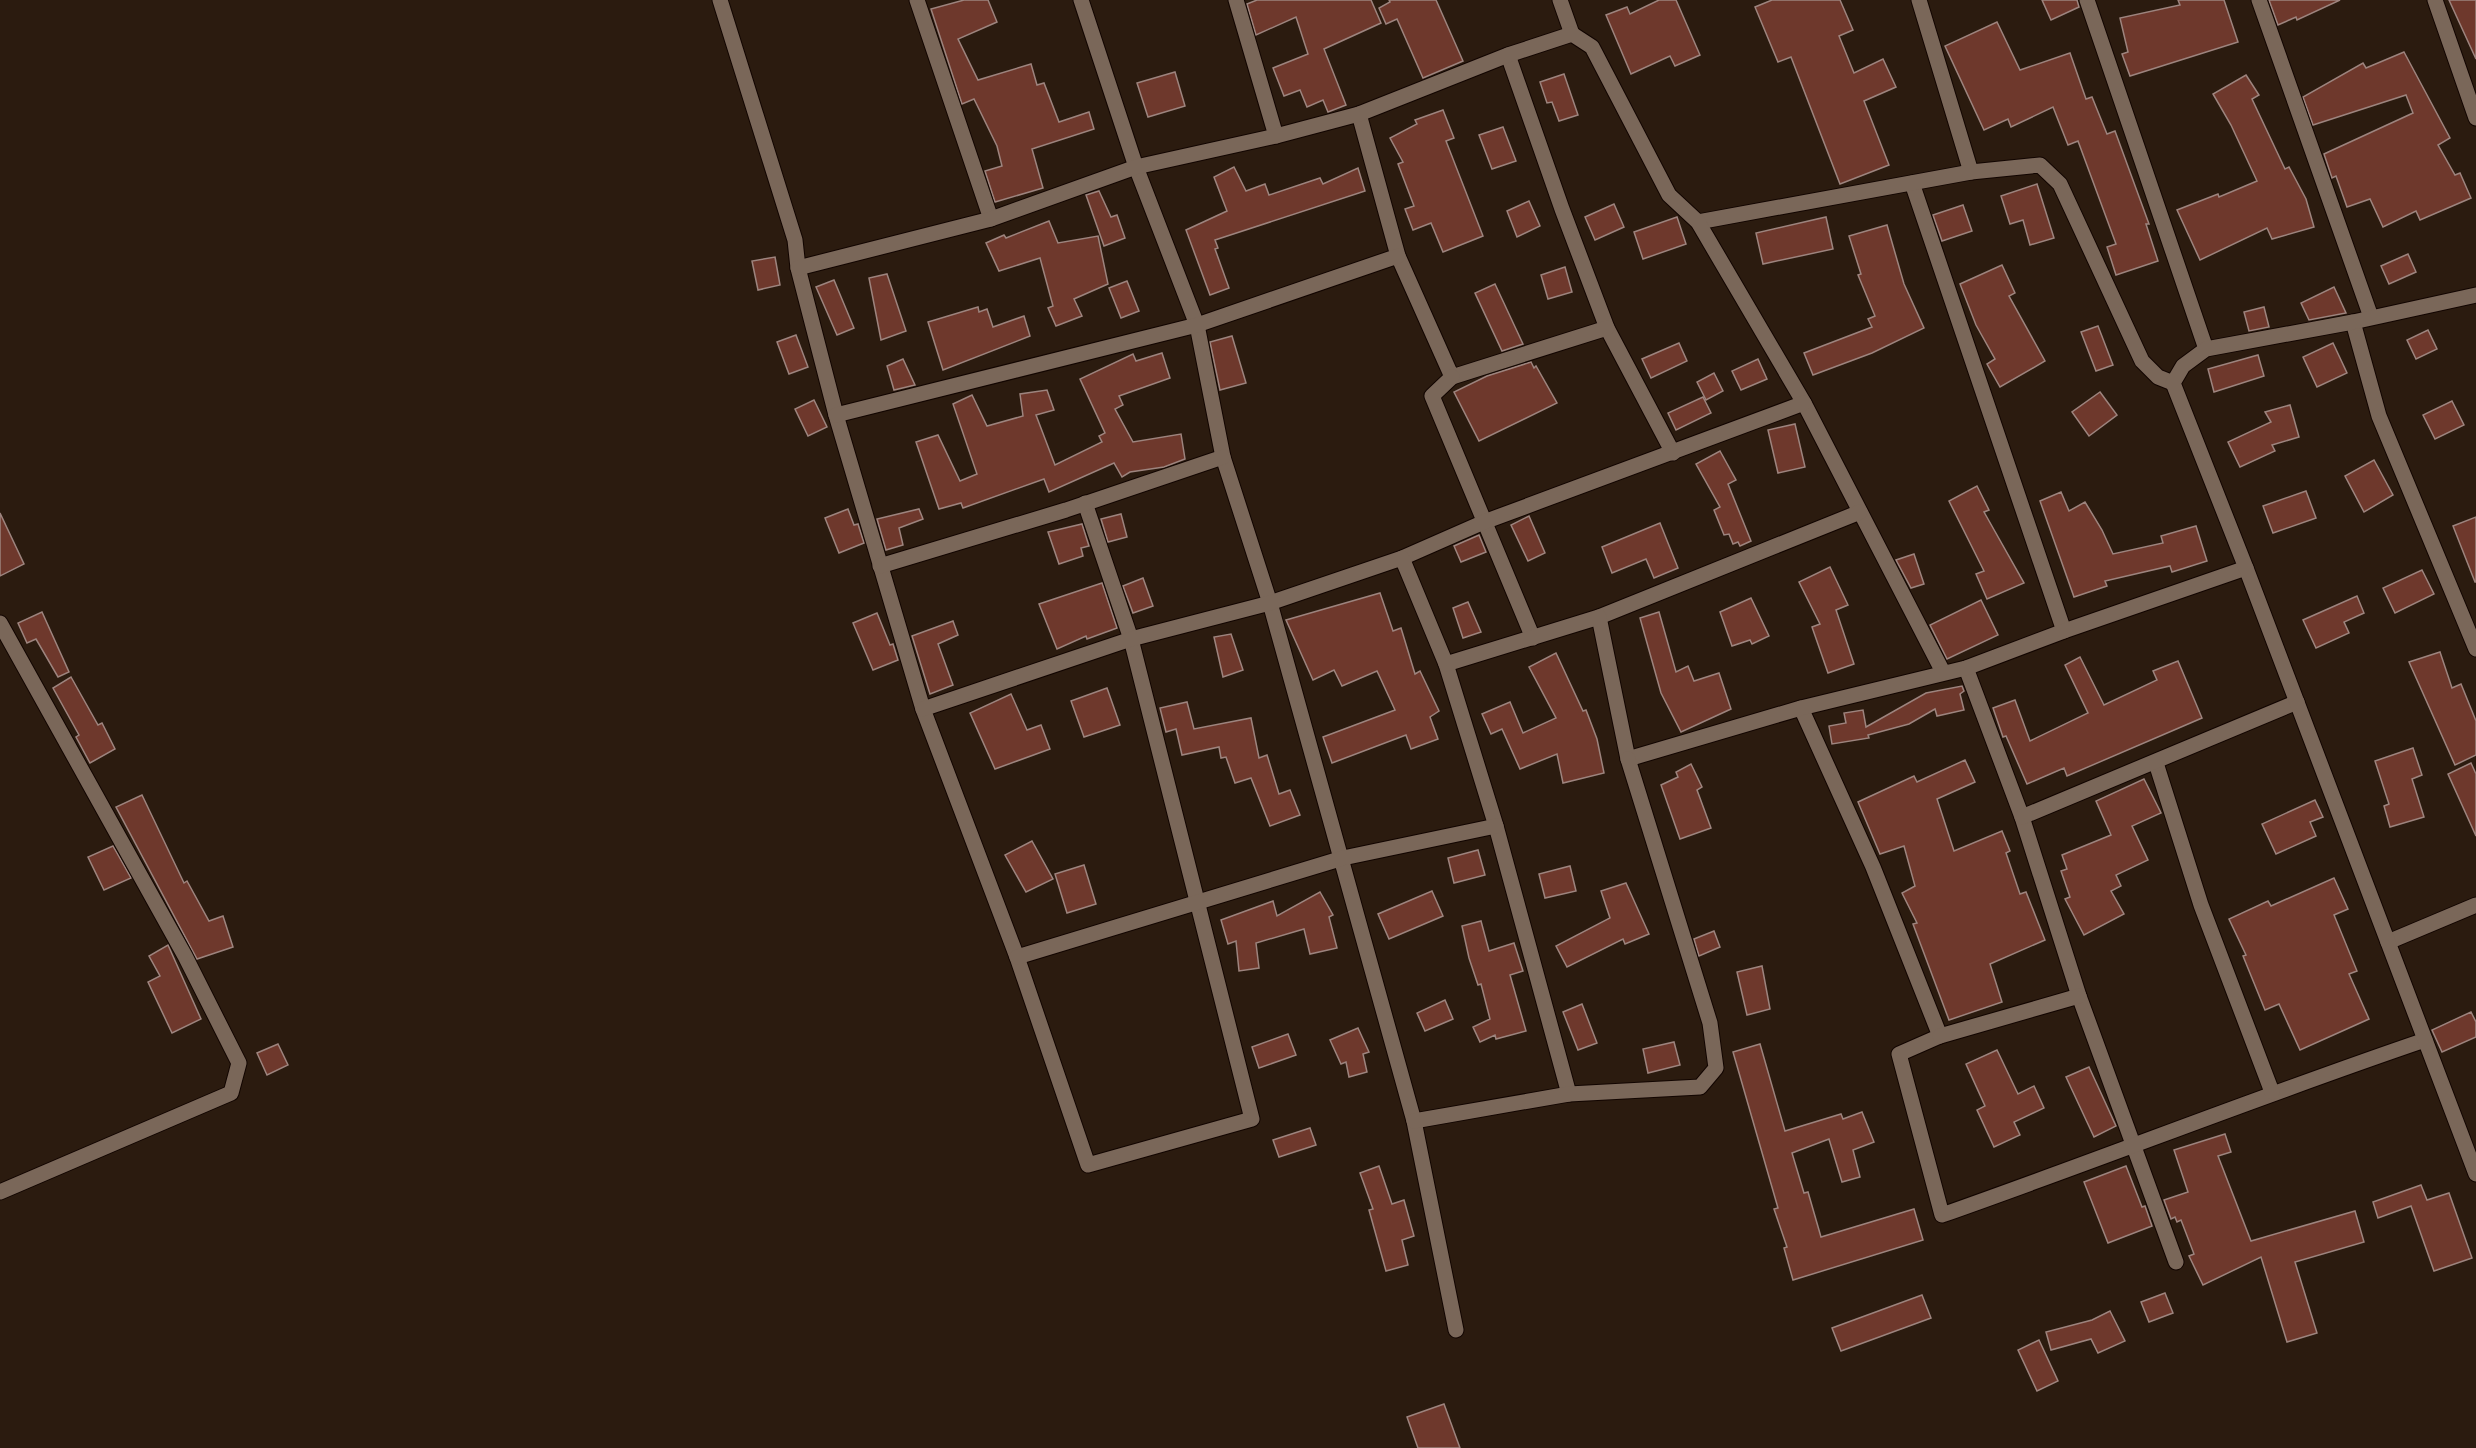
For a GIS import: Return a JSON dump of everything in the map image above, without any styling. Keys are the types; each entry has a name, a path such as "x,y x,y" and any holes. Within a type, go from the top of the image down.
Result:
{"street":[{"path":"720,0 795,240 798,268 836,415 922,709 1017,957 1088,1165 1252,1119 1131,639 1085,503"},
{"path":"917,0 991,219"},
{"path":"1081,0 1136,167 1197,325 1223,457 1270,603 1343,858 1414,1121 1456,1330"},
{"path":"1236,0 1276,136"},
{"path":"1560,0 1572,34 1592,47 1669,195 1698,222 1804,403 1943,672"},
{"path":"1919,0 1971,172"},
{"path":"2087,0 2206,349"},
{"path":"2259,0 2371,317"},
{"path":"2435,0 2476,118"},
{"path":"798,268 991,219 1136,167 1276,136 1359,114 1508,55 1572,34"},
{"path":"1508,55 1607,328 1673,453"},
{"path":"1359,114 1398,256 1452,377"},
{"path":"1698,222 1971,172 2040,165 2060,184 2142,361 2158,377 2173,383 2246,568 2476,1174"},
{"path":"1912,183 2064,631"},
{"path":"836,415 1197,325 1398,256"},
{"path":"2173,383 2182,366 2206,349 2353,322 2476,295"},
{"path":"2353,322 2379,416 2476,649"},
{"path":"1533,638 1432,396 1452,377 1607,328"},
{"path":"922,709 1131,639 1270,603 1402,558 1484,522 1804,403"},
{"path":"880,566 1085,503 1223,457"},
{"path":"1446,664 1599,617 1860,512"},
{"path":"1402,558 1446,664 1496,826 1569,1094"},
{"path":"1628,759 1801,708 1966,668 2064,631 2246,568"},
{"path":"1414,1121 1569,1094 1700,1087 1716,1068 1710,1023 1628,759 1599,617"},
{"path":"0,623 185,956 239,1063 231,1093 0,1192"},
{"path":"1966,668 2022,817 2079,996 2175,1262"},
{"path":"2022,817 2156,763 2297,702"},
{"path":"1801,708 1873,867 1940,1036"},
{"path":"2156,763 2200,905 2272,1092"},
{"path":"1017,957 1343,858 1496,826"},
{"path":"2388,942 2476,905"},
{"path":"2079,996 1940,1036 1899,1054 1942,1215 2135,1147 2272,1092 2425,1040"}],"building":[{"path":"964,0 988,0 997,22 958,39 978,80 1031,64 1037,85 1044,83 1059,122 1089,112 1094,129 1032,149 1043,188 995,202 985,171 1002,166 997,146 974,99 962,104 931,9"},
{"path":"1257,0 1371,0 1381,23 1324,49 1346,105 1328,112 1323,100 1307,107 1300,90 1284,96 1273,68 1308,54 1296,17 1256,35 1247,4"},
{"path":"1389,0 1436,0 1463,61 1423,78 1397,19 1386,24 1379,8 1390,2"},
{"path":"1659,0 1676,0 1700,55 1675,66 1670,56 1631,74 1606,15 1627,7 1630,14"},
{"path":"1772,0 1840,0 1853,30 1839,36 1854,73 1883,59 1896,87 1864,101 1889,165 1840,184 1791,57 1778,62 1755,7"},
{"path":"2042,0 2077,0 2079,7 2051,20"},
{"path":"2178,0 2224,0 2238,42 2130,76 2122,54 2128,52 2120,18 2180,5"},
{"path":"2269,0 2340,0 2297,20 2296,17 2278,25"},
{"path":"2449,0 2476,0 2476,59"},
{"path":"1997,22 2020,70 2070,53 2086,99 2092,97 2107,134 2115,131 2149,224 2146,224 2158,261 2116,275 2107,247 2116,244 2078,141 2068,145 2053,107 2011,127 2008,119 1984,130 1945,46"},
{"path":"2404,52 2450,138 2438,145 2455,175 2460,173 2471,198 2420,220 2416,211 2383,227 2370,199 2347,207 2336,176 2332,178 2324,154 2413,113 2406,95 2313,125 2303,97 2363,63 2366,68"},
{"path":"1175,72 1185,106 1148,117 1137,83"},
{"path":"1564,74 1578,115 1559,121 1552,102 1547,103 1540,82"},
{"path":"2246,75 2259,95 2252,99 2285,169 2289,167 2306,199 2314,227 2272,239 2267,228 2200,260 2177,210 2218,194 2219,197 2257,181 2231,125 2213,94"},
{"path":"1443,110 1454,138 1446,141 1483,236 1443,252 1431,223 1413,230 1405,209 1414,206 1398,164 1403,162 1390,138 1417,124 1415,120"},
{"path":"1503,127 1516,161 1492,169 1479,135"},
{"path":"1234,167 1246,191 1265,184 1269,195 1320,178 1323,184 1358,168 1365,191 1215,240 1218,248 1215,249 1229,288 1210,295 1186,230 1227,211 1214,177"},
{"path":"2037,184 2054,238 2030,245 2023,220 2010,224 2001,196"},
{"path":"1099,191 1111,217 1117,215 1125,238 1104,246 1086,195"},
{"path":"1529,201 1540,226 1517,237 1507,211"},
{"path":"1614,204 1624,227 1595,240 1585,217"},
{"path":"1963,205 1972,231 1942,241 1933,215"},
{"path":"1677,217 1686,244 1643,259 1634,232"},
{"path":"1826,217 1833,249 1763,264 1756,233"},
{"path":"1049,221 1058,243 1098,236 1108,284 1074,299 1082,316 1056,326 1048,308 1053,306 1040,258 999,271 986,243 1004,235 1006,238"},
{"path":"1887,225 1904,284 1924,328 1872,353 1813,375 1804,353 1872,327 1868,319 1875,316 1858,275 1861,274 1849,236"},
{"path":"2408,254 2416,272 2389,284 2381,266"},
{"path":"775,257 780,285 758,290 752,261"},
{"path":"2002,265 2015,293 2009,296 2045,361 2000,387 1987,364 1995,359 1976,325 1960,284"},
{"path":"1565,267 1572,292 1548,299 1541,275"},
{"path":"887,274 906,331 881,340 869,278"},
{"path":"834,280 854,328 837,335 816,287"},
{"path":"1127,281 1139,311 1121,318 1109,288"},
{"path":"1495,284 1523,344 1502,351 1475,293"},
{"path":"2334,287 2346,313 2309,320 2301,303"},
{"path":"978,307 979,312 987,309 993,327 1024,316 1030,336 943,370 928,322"},
{"path":"2264,307 2269,327 2249,331 2244,312"},
{"path":"2098,326 2113,365 2096,371 2081,332"},
{"path":"2428,330 2437,349 2416,359 2407,340"},
{"path":"796,335 808,367 789,374 777,342"},
{"path":"1232,336 1246,383 1220,390 1210,342"},
{"path":"1679,343 1687,361 1651,378 1642,359"},
{"path":"2333,343 2347,373 2317,387 2303,357"},
{"path":"1162,353 1170,378 1119,396 1123,405 1115,409 1133,442 1181,434 1185,459 1164,467 1130,472 1122,477 1114,463 1049,492 1044,479 963,508 961,503 939,509 916,442 938,435 960,481 977,474 953,404 972,395 987,426 1023,416 1020,394 1047,390 1054,410 1036,415 1055,465 1102,442 1099,436 1105,433 1080,379 1133,354 1136,361"},
{"path":"2258,355 2264,376 2214,392 2208,369"},
{"path":"903,359 915,385 894,390 887,366"},
{"path":"1758,359 1767,379 1741,390 1732,371"},
{"path":"1531,362 1534,368 1536,366 1557,403 1479,441 1454,392 1487,376"},
{"path":"1714,373 1723,391 1706,400 1697,382"},
{"path":"2100,392 2117,415 2089,436 2072,412"},
{"path":"1703,397 1711,413 1676,430 1668,413"},
{"path":"814,400 827,427 808,436 795,409"},
{"path":"2452,401 2464,425 2435,439 2423,415"},
{"path":"2290,405 2299,437 2272,445 2275,451 2240,467 2228,442 2271,422 2265,412"},
{"path":"1795,424 1805,467 1778,473 1768,430"},
{"path":"1720,451 1736,480 1728,484 1751,541 1740,546 1738,542 1733,544 1729,534 1724,535 1714,510 1720,507 1696,464"},
{"path":"2374,460 2393,495 2364,512 2345,476"},
{"path":"1977,486 1989,510 1984,512 2024,583 1987,599 1976,574 1984,571 1949,501"},
{"path":"2306,491 2316,518 2273,533 2263,506"},
{"path":"2061,492 2069,511 2085,502 2113,554 2163,543 2161,536 2196,526 2207,561 2172,572 2170,566 2105,581 2107,586 2074,597 2040,501"},
{"path":"848,509 854,525 858,524 864,543 839,553 825,518"},
{"path":"919,509 923,519 899,528 903,545 886,550 877,519"},
{"path":"0,513 24,564 0,576"},
{"path":"1121,514 1127,537 1108,542 1101,519"},
{"path":"1529,516 1545,553 1528,561 1511,525"},
{"path":"2476,517 2476,582 2475,582 2453,526"},
{"path":"1660,523 1678,568 1654,578 1646,559 1612,573 1602,547"},
{"path":"1082,524 1089,546 1081,548 1083,556 1059,564 1048,532"},
{"path":"1479,535 1486,552 1461,562 1454,546"},
{"path":"1914,554 1924,584 1911,588 1896,560"},
{"path":"1830,567 1848,605 1836,610 1854,664 1828,673 1812,627 1820,624 1799,582"},
{"path":"2422,570 2434,594 2395,613 2383,588"},
{"path":"1143,578 1153,606 1133,613 1123,586"},
{"path":"1102,583 1117,628 1087,639 1086,636 1057,649 1039,604"},
{"path":"1380,593 1393,631 1401,628 1415,674 1420,671 1439,711 1430,717 1438,739 1411,749 1406,735 1332,763 1323,737 1395,710 1377,671 1342,686 1334,670 1313,680 1286,620"},
{"path":"2357,596 2364,613 2344,622 2349,633 2316,648 2303,620"},
{"path":"1751,598 1769,636 1752,644 1750,640 1732,646 1720,612"},
{"path":"1981,600 1998,635 1947,659 1930,625"},
{"path":"1468,602 1481,632 1463,638 1453,608"},
{"path":"42,612 69,672 58,677 36,639 27,643 18,623"},
{"path":"1659,612 1676,672 1688,666 1694,681 1719,673 1731,709 1681,732 1661,693 1640,618"},
{"path":"877,613 890,645 893,644 898,660 873,670 853,623"},
{"path":"953,621 958,635 938,644 953,685 930,694 912,636"},
{"path":"1231,634 1243,670 1223,677 1214,637"},
{"path":"2440,652 2452,688 2461,684 2476,721 2476,755 2455,765 2409,662"},
{"path":"1556,653 1583,711 1586,710 1597,739 1604,773 1563,783 1557,754 1520,769 1502,729 1491,734 1482,714 1510,702 1523,733 1556,718 1529,667"},
{"path":"2080,657 2104,705 2157,680 2153,671 2178,661 2202,718 2067,776 2064,768 2027,784 2006,736 2003,737 1993,708 2015,700 2030,741 2088,713 2065,665"},
{"path":"71,677 98,725 102,723 115,749 90,763 76,737 79,735 53,688"},
{"path":"1962,686 1964,691 1960,694 1964,710 1937,716 1935,709 1909,724 1868,735 1869,738 1832,744 1829,726 1846,723 1844,713 1863,710 1866,727 1926,693"},
{"path":"1107,688 1120,725 1084,737 1071,701"},
{"path":"1011,694 1027,730 1041,725 1050,749 995,769 970,713"},
{"path":"1187,702 1194,729 1251,718 1259,758 1267,755 1279,794 1290,790 1300,815 1270,826 1251,778 1235,783 1226,757 1221,758 1219,747 1182,755 1176,729 1166,732 1160,708"},
{"path":"2413,748 2422,775 2412,779 2424,817 2390,827 2384,806 2389,804 2375,761"},
{"path":"1965,760 1975,782 1937,799 1954,851 2002,831 2010,851 2006,853 2020,894 2026,892 2045,940 1990,964 2002,1002 1949,1020 1913,924 1917,923 1902,893 1915,886 1904,846 1880,854 1858,802 1914,776 1917,782"},
{"path":"2471,763 2476,774 2476,836 2448,774"},
{"path":"1691,764 1702,787 1697,790 1711,828 1680,839 1661,785 1678,777 1676,772"},
{"path":"2144,779 2161,813 2132,826 2148,860 2116,875 2121,886 2111,891 2124,914 2084,935 2065,899 2070,897 2061,871 2067,869 2062,855 2111,835 2096,801"},
{"path":"142,795 184,883 187,881 209,921 223,916 233,947 197,959 116,807"},
{"path":"2315,800 2323,817 2310,822 2316,836 2276,854 2262,824"},
{"path":"1032,841 1053,879 1026,892 1005,855"},
{"path":"113,846 131,878 104,890 88,857"},
{"path":"1478,850 1485,875 1454,883 1448,858"},
{"path":"1084,865 1096,904 1067,913 1055,874"},
{"path":"1570,866 1576,891 1545,898 1539,874"},
{"path":"2334,878 2348,909 2334,915 2357,971 2349,974 2369,1019 2300,1050 2279,1004 2265,1010 2243,956 2246,955 2229,919 2268,901 2271,906"},
{"path":"1626,883 1649,934 1625,944 1623,939 1567,967 1556,946 1610,918 1601,891"},
{"path":"1432,891 1443,916 1389,939 1378,914"},
{"path":"1320,892 1333,915 1329,917 1337,948 1310,954 1304,929 1256,943 1259,968 1239,971 1236,941 1228,944 1221,920 1273,901 1277,916"},
{"path":"1481,921 1489,951 1514,943 1523,971 1510,975 1526,1031 1496,1039 1495,1035 1480,1042 1473,1027 1490,1019 1481,984 1478,985 1469,958 1462,926"},
{"path":"1714,931 1720,947 1699,956 1694,939"},
{"path":"168,945 201,1019 172,1033 148,982 160,976 149,956"},
{"path":"1762,966 1770,1009 1747,1015 1737,972"},
{"path":"1445,1000 1453,1019 1425,1031 1417,1013"},
{"path":"1582,1004 1597,1043 1578,1050 1563,1012"},
{"path":"2471,1012 2476,1022 2476,1037 2442,1052 2432,1030"},
{"path":"1358,1028 1369,1052 1363,1054 1367,1072 1349,1077 1346,1062 1341,1064 1330,1040"},
{"path":"1288,1034 1296,1055 1259,1068 1252,1047"},
{"path":"1674,1042 1680,1065 1648,1073 1643,1049"},
{"path":"278,1044 288,1065 267,1075 257,1053"},
{"path":"1760,1044 1785,1131 1841,1114 1843,1119 1862,1112 1874,1142 1853,1150 1860,1177 1842,1182 1829,1139 1792,1153 1804,1193 1808,1192 1821,1237 1914,1209 1923,1240 1793,1280 1784,1248 1787,1247 1774,1209 1778,1208 1733,1052"},
{"path":"1997,1050 2018,1094 2034,1086 2044,1108 2014,1122 2020,1135 1994,1147 1977,1110 1985,1106 1966,1064"},
{"path":"2089,1067 2116,1126 2094,1137 2066,1077"},
{"path":"1310,1128 1316,1145 1279,1157 1273,1140"},
{"path":"2225,1134 2231,1152 2218,1156 2251,1241 2355,1211 2364,1242 2295,1262 2317,1333 2287,1342 2261,1257 2203,1285 2189,1256 2194,1254 2181,1220 2177,1222 2175,1217 2171,1219 2164,1200 2188,1192 2174,1150"},
{"path":"1379,1166 1392,1204 1404,1200 1414,1236 1402,1240 1408,1265 1386,1271 1369,1210 1373,1209 1360,1173"},
{"path":"2126,1166 2152,1226 2108,1243 2084,1182"},
{"path":"2421,1185 2427,1200 2449,1193 2472,1258 2434,1271 2411,1206 2378,1218 2373,1202"},
{"path":"2165,1293 2173,1313 2149,1322 2141,1302"},
{"path":"1922,1295 1931,1318 1841,1351 1832,1328"},
{"path":"2110,1311 2125,1341 2098,1353 2091,1339 2051,1350 2046,1332 2092,1320"},
{"path":"2039,1340 2058,1381 2037,1391 2018,1350"},
{"path":"1444,1404 1460,1448 1418,1448 1407,1417"}]}
